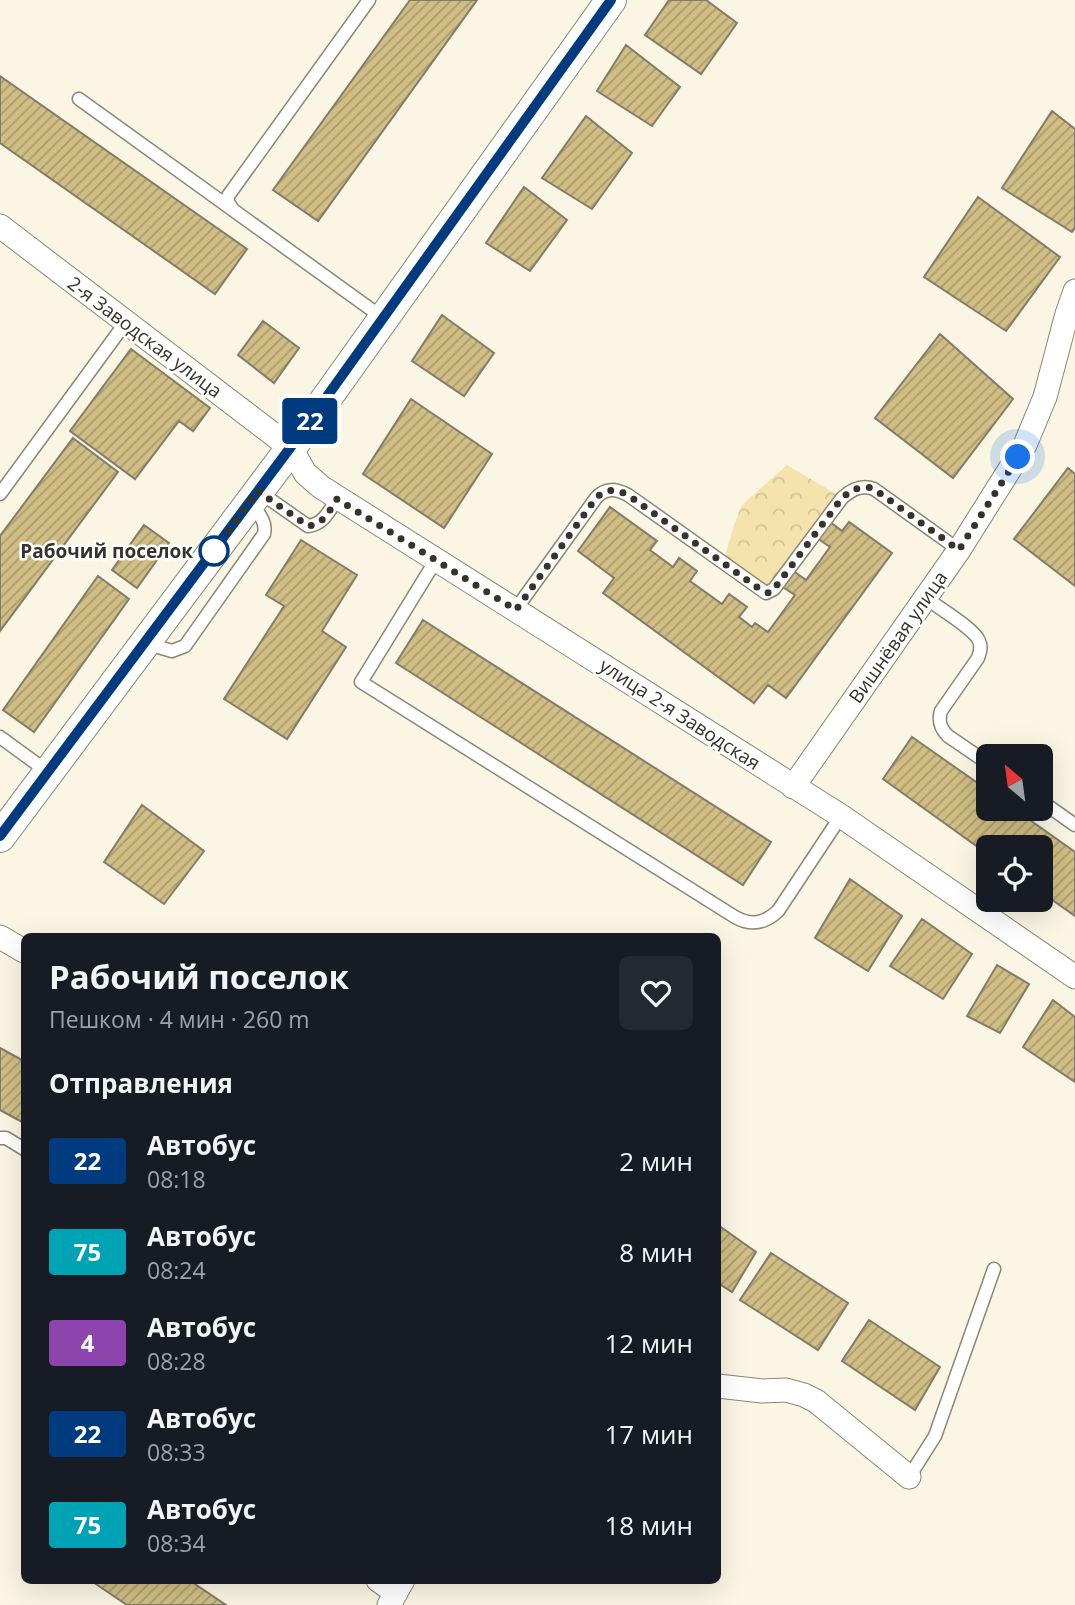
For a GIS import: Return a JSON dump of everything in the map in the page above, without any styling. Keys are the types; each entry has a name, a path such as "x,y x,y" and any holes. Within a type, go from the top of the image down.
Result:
{"street":[{"path":"0,836 290,448 611,0"},
{"name":"2-я Заводская улица","path":"0,226 290,448"},
{"name":"Вишнёвая улица","path":"793,787 959,550 1026,445 1045,397 1075,291"},
{"name":"улица 2-я Заводская","path":"290,448 305,473 337,499 841,816 1075,977"},
{"path":"0,937 21,949"},
{"path":"721,1386 762,1391 786,1390 804,1395 816,1401 909,1476"}],"lane":[{"path":"238,215 229,205 228,196 369,0"},
{"path":"79,99 383,318"},
{"path":"0,494 126,322"},
{"path":"516,610 596,498 607,490 628,495 766,593 774,589 842,498 858,488 874,489 959,550"},
{"path":"254,497 308,526 318,524 337,499"},
{"path":"436,560 361,681 384,696 735,917 752,924 778,912 841,816"},
{"path":"926,598 979,639 981,648 978,658 941,711 939,719 948,736 976,755"},
{"path":"0,737 48,772"},
{"path":"1054,810 1075,825"},
{"path":"0,1138 6,1138 21,1147"},
{"path":"909,1476 935,1436 994,1269"}],"green space":[{"path":"787,465 836,494 767,588 725,556 742,505"}],"building":[{"path":"410,0 477,0 318,221 273,190"},
{"path":"669,0 706,0 737,23 701,74 645,35"},
{"path":"626,45 680,87 652,126 597,91"},
{"path":"0,76 247,249 215,294 0,143"},
{"path":"1052,111 1075,129 1075,228 1072,232 1002,188"},
{"path":"586,116 632,153 592,209 542,178"},
{"path":"524,187 567,220 530,271 486,243"},
{"path":"978,197 1060,257 1006,331 924,277"},
{"path":"442,315 494,353 464,396 412,361"},
{"path":"263,321 299,348 274,383 238,355"},
{"path":"940,334 1013,399 953,478 875,418"},
{"path":"131,349 210,408 193,431 179,421 135,479 70,431"},
{"path":"411,399 492,454 444,528 363,474"},
{"path":"73,438 118,472 0,631 0,536"},
{"path":"1068,468 1075,474 1075,586 1014,539"},
{"path":"610,507 657,541 650,550 673,567 679,558 697,571 690,581 722,604 729,594 747,607 739,617 752,627 755,623 768,632 795,595 781,586 792,570 806,580 830,547 817,538 830,522 842,531 849,522 892,553 786,698 768,685 754,703 603,593 614,578 578,551"},
{"path":"144,525 169,543 137,588 112,570"},
{"path":"301,540 357,575 322,631 346,647 287,739 224,699 284,606 266,595"},
{"path":"98,576 129,599 34,732 3,710"},
{"path":"423,620 771,842 743,885 396,663"},
{"path":"912,737 976,782 976,821 1031,821 1051,835 976,835 976,846 883,779"},
{"path":"142,805 204,851 164,904 104,862"},
{"path":"1053,836 1075,852 1075,916 1053,900"},
{"path":"850,879 902,916 868,971 815,938"},
{"path":"922,919 972,954 943,999 890,966"},
{"path":"997,965 1029,984 1000,1033 967,1016"},
{"path":"1053,1000 1075,1017 1075,1082 1023,1047"},
{"path":"0,1048 21,1059 21,1121 0,1110"},
{"path":"721,1227 756,1252 732,1292 721,1285"},
{"path":"771,1253 848,1303 818,1350 740,1300"},
{"path":"869,1320 940,1367 915,1410 842,1361"},
{"path":"96,1584 195,1584 226,1605 127,1605"}],"bus line":[{"name":"22","path":"0,836 290,448 611,0"}],"place":[{"name":"Рабочий поселок","path":"214,551"}],"route":[{"path":"214,551 258,491 308,526 318,524 337,499 516,610 596,498 607,490 616,490 628,495 761,590 769,593 842,498 858,488 874,489 959,550 1018,457"}]}
